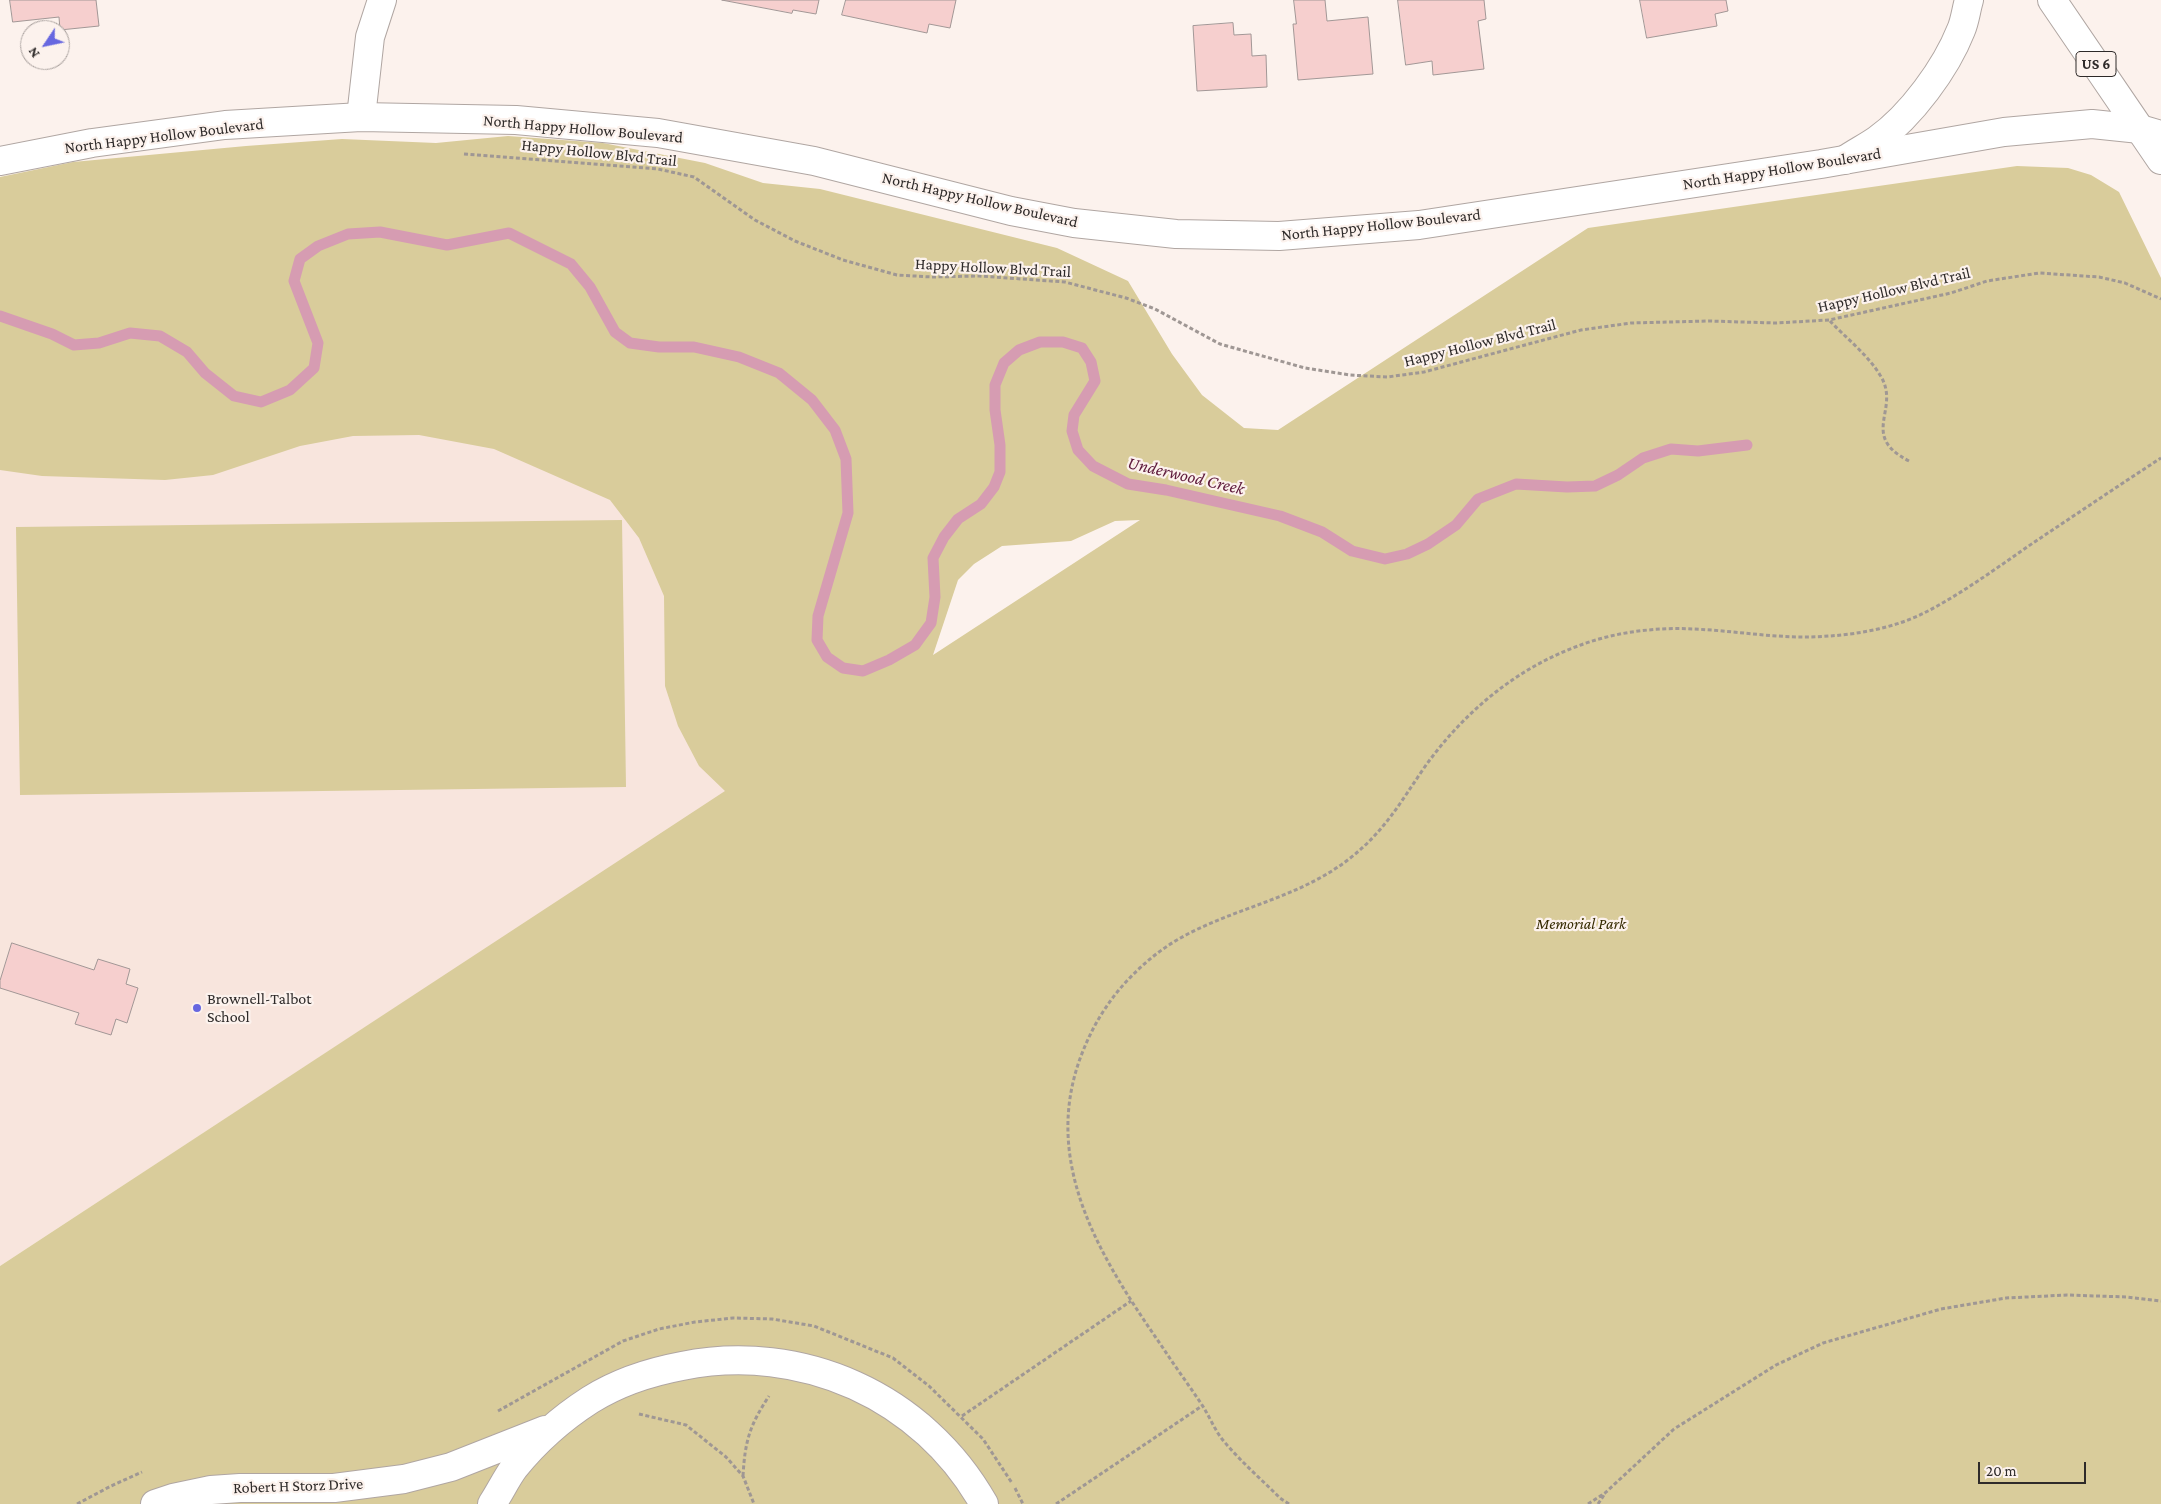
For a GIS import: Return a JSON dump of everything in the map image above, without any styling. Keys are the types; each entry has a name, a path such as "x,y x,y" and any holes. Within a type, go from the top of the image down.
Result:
{"main road":[{"path":"361,117 370,37 382,0"},
{"path":"1844,160 1885,133 1899,121 1923,93 1943,65 1961,29 1969,0"},
{"name":"US 6","path":"2052,0 2150,132 2161,160"},
{"name":"North Happy Hollow Boulevard","path":"0,161 92,143 225,125 361,117 516,120 658,133 814,161 1020,212 1074,223 1176,234 1279,236 1419,225 1844,160 2004,132 2092,124 2150,132"},
{"name":"Robert H Storz Drive","path":"492,1504 514,1469 554,1427 592,1399 621,1384 661,1369 710,1360 754,1359 802,1366 850,1382 889,1403 928,1433 959,1466 984,1504"},
{"name":"Robert H Storz Drive","path":"155,1504 211,1490 240,1488 334,1488 404,1479 451,1467 554,1427"}],"path":[{"name":"Happy Hollow Blvd Trail","path":"463,154 658,169 694,177 755,220 794,240 844,260 897,275 1032,279 1081,286 1126,298 1155,309 1220,344 1305,368 1350,375 1387,377 1424,372 1581,330 1631,323 1709,321 1775,324 1829,320 1951,293 1987,281 2040,273 2099,277 2125,283 2161,300"},
{"path":"1829,320 1881,375 1887,391 1886,409 1882,422 1884,437 1895,454 1909,461"},
{"path":"1289,1504 1280,1498 1223,1440 1131,1302 1086,1218 1074,1181 1067,1140 1068,1106 1074,1075 1087,1041 1117,990 1157,954 1181,937 1301,888 1331,872 1346,861 1378,834 1399,807 1425,766 1470,713 1501,687 1553,657 1579,645 1615,635 1660,629 1694,629 1785,638 1830,636 1868,631 1903,622 1924,613 1967,587 2161,458"},
{"path":"1588,1504 1605,1493 1674,1428 1776,1365 1823,1343 1941,1309 2006,1298 2128,1297 2161,1301"},
{"path":"961,1416 1131,1302"},
{"path":"743,1476 744,1447 751,1426 773,1389 802,1366"},
{"path":"496,1412 572,1369 592,1399"},
{"path":"1056,1504 1202,1406"},
{"path":"635,1413 686,1425 726,1457 743,1476 754,1504"},
{"path":"77,1504 111,1486 150,1469"},
{"path":"1598,1504 1605,1493"}],"shaded area":[{"name":"Brownell-Talbot School","path":"0,389 493,415 631,501 788,751 0,1266"}],"green space":[{"name":"Memorial Park","path":"508,136 603,143 705,163 763,183 820,189 1057,248 1128,281 1172,354 1202,395 1244,428 1278,430 1588,228 2017,166 2068,168 2091,175 2119,192 2161,278 2161,1504 0,1504 0,1266 725,791 699,766 678,726 665,686 664,596 639,538 610,500 494,449 419,435 353,436 300,446 213,475 165,480 42,476 0,470 0,177 73,162 246,146 342,139 436,143","holes":["1140,520 933,655 958,580 974,564 1002,546 1071,541 1115,521"]},
{"path":"622,520 626,787 20,795 16,527"}],"building":[{"path":"10,0 96,0 99,26 70,29 70,20 59,20 59,17 13,22"},
{"path":"722,0 819,0 816,14 793,10 792,13"},
{"path":"846,0 956,0 950,28 929,24 927,33 842,15"},
{"path":"1294,0 1325,0 1327,21 1368,17 1373,74 1298,80 1293,24 1296,24"},
{"path":"1398,0 1484,0 1486,19 1478,21 1484,69 1433,75 1432,61 1406,65"},
{"path":"1640,0 1726,0 1728,11 1715,14 1717,26 1647,38"},
{"path":"1233,23 1234,35 1251,34 1252,56 1266,55 1267,87 1197,91 1193,26"},
{"path":"12,943 94,970 98,959 130,969 126,984 138,988 127,1023 116,1019 111,1035 75,1024 79,1013 0,988 0,981"}],"waterway":[{"name":"Underwood Creek","path":"0,316 52,334 74,345 99,343 130,333 160,336 187,352 205,373 234,396 261,402 290,390 314,368 318,343 294,281 300,259 318,246 348,234 380,232 447,245 509,233 571,264 590,287 615,332 630,343 659,347 694,347 739,357 779,373 812,400 835,430 846,459 848,513 818,616 817,640 827,657 843,668 863,671 889,660 915,645 931,623 935,597 933,558 944,537 958,519 981,504 994,487 1000,472 1000,445 995,410 995,385 1004,363 1019,350 1040,342 1063,342 1082,348 1091,362 1095,381 1074,415 1072,431 1078,450 1093,466 1128,484 1166,490 1280,516 1322,532 1352,551 1385,559 1407,554 1428,544 1456,525 1478,499 1516,484 1567,487 1595,486 1618,475 1643,458 1671,449 1698,451 1747,445"}],"place":[{"name":"Brownell-Talbot School","path":"197,1008"}]}
